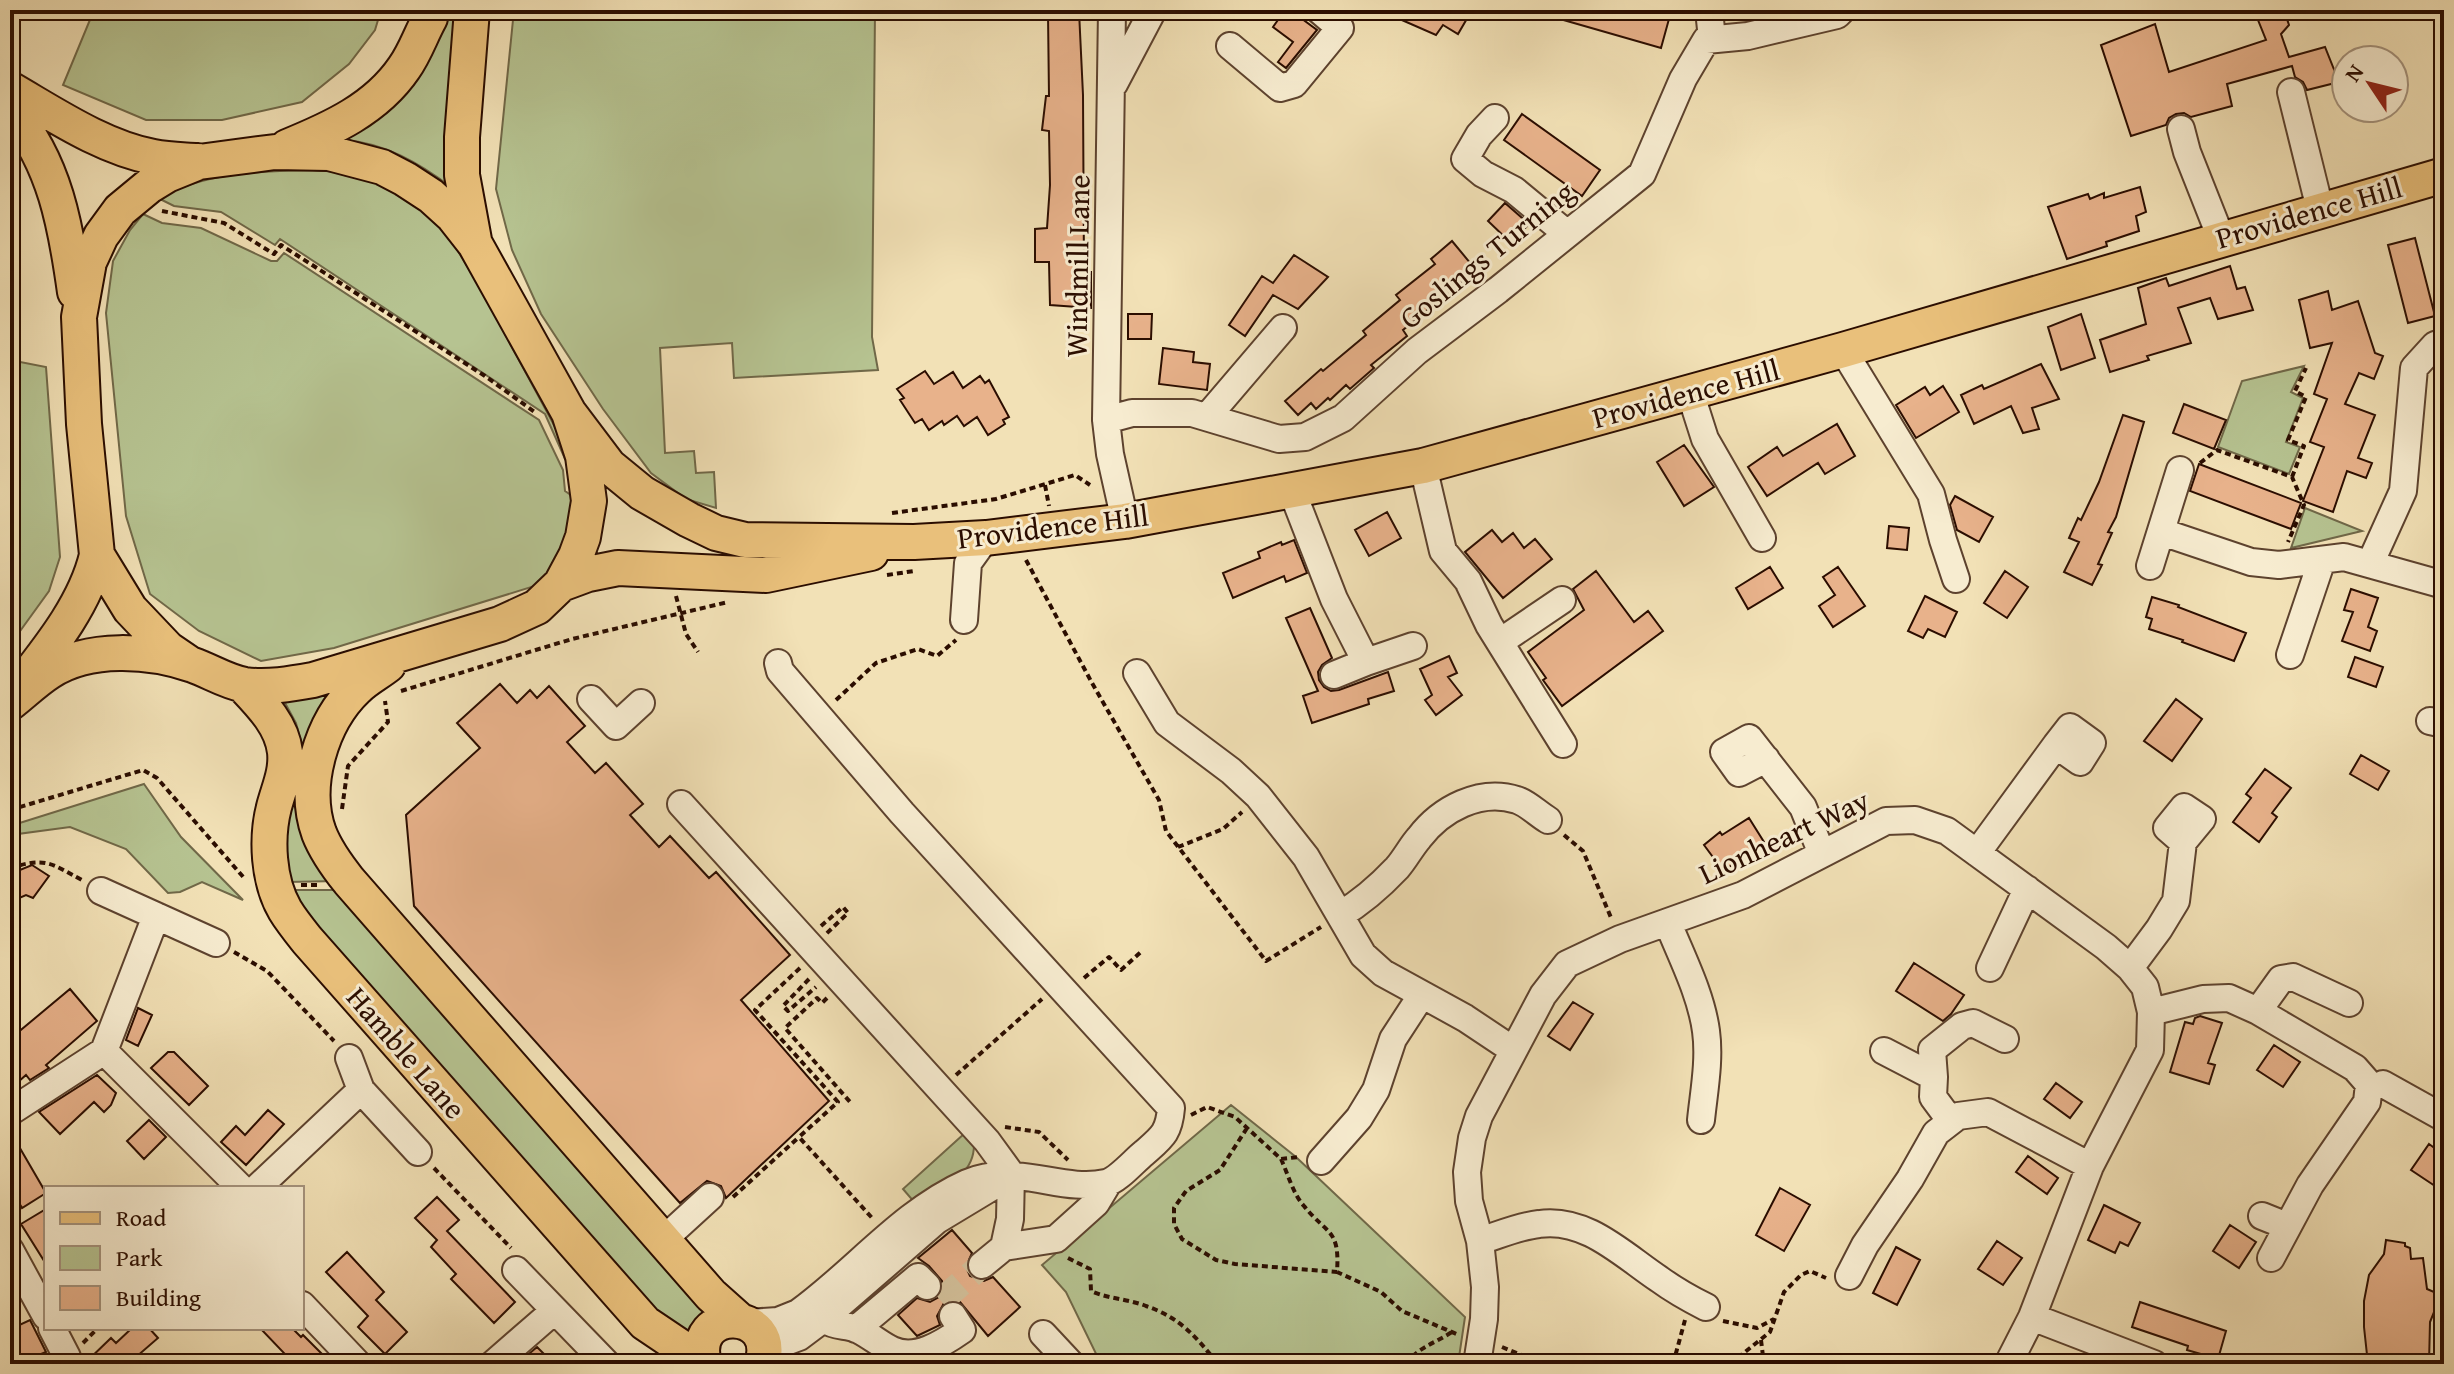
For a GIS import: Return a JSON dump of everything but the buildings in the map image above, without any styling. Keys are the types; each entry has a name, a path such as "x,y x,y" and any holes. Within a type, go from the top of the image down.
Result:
{"main road":[{"path":"275,152 331,129 358,113 383,92 405,68 431,10"},
{"path":"472,10 462,175 475,244"},
{"path":"10,89 119,147 154,157 199,162 275,152 329,153 382,167 431,196 453,216 475,244 556,415 583,456 589,501 583,537 561,584 537,607 500,624 402,655 292,684 243,685 190,664 152,656 115,653 80,658 50,671 10,701"},
{"path":"10,110 35,142 49,171 70,255 79,317 84,424 97,555 92,580 81,600 10,701"},
{"path":"79,317 89,262 101,236 120,210 149,186 199,162"},
{"name":"Providence Hill","path":"556,415 642,493 716,533 745,540 914,542 986,538 1125,521 1423,466 1843,350 2444,175"},
{"name":"Providence Hill","path":"561,584 618,568 766,575 834,563 914,542"},
{"path":"97,555 130,609 168,649 190,664"},
{"path":"402,655 357,688 333,719 314,774 312,800 319,831 330,855 349,881 753,1339"},
{"name":"Hamble Lane","path":"243,685 276,725 285,749 286,771 274,809 269,847 275,886 284,909 307,940 645,1323 703,1363"},
{"path":"703,1363 702,1344 712,1327 729,1320 753,1339"}],"street":[{"name":"Windmill Lane","path":"1112,10 1106,420 1125,521"},
{"path":"1112,87 1153,10"},
{"path":"1230,46 1280,88 1294,84 1340,28 1319,10"},
{"path":"1709,10 1712,39 1748,36 1837,15 1842,10"},
{"name":"Goslings Turning","path":"1106,420 1132,413 1192,413 1279,439 1305,437 1343,418 1417,351 1642,174 1683,79 1706,40 1712,39"},
{"path":"2291,92 2320,209"},
{"path":"1495,118 1479,135 1465,159 1483,174 1514,190 1566,233"},
{"path":"2181,129 2221,238"},
{"path":"1207,417 1283,328"},
{"path":"2370,564 2403,491 2414,368 2435,345 2444,342"},
{"path":"1843,350 1931,494 1956,579"},
{"path":"1690,392 1705,439 1762,538"},
{"path":"1423,466 1443,551 1468,581 1500,642 1563,744"},
{"path":"2150,566 2180,470"},
{"path":"1292,491 1334,599 1366,662"},
{"path":"2162,532 2251,562 2279,565 2344,557 2444,585"},
{"path":"960,629 968,563 986,538"},
{"path":"2290,655 2322,560"},
{"path":"1500,642 1562,600"},
{"path":"1334,675 1413,646"},
{"path":"778,663 780,671 817,717 1171,1108 1170,1126 1161,1138 1108,1183 1096,1203 1056,1239 1004,1247 982,1265"},
{"path":"1137,673 1167,723 1231,771 1258,796 1306,857 1363,955 1383,973 1465,1018 1513,1050"},
{"path":"591,699 616,726 641,703"},
{"path":"1977,853 2056,745"},
{"path":"1766,759 1803,807 1822,854"},
{"path":"1340,915 1378,887 1400,865 1420,836 1460,804 1486,797 1522,794 1548,820"},
{"path":"681,804 987,1141 1011,1174 1010,1219 1004,1247"},
{"name":"Lionheart Way","path":"1477,1364 1485,1287 1480,1241 1469,1201 1468,1153 1479,1116 1513,1050 1543,995 1567,964 1620,939 1743,895 1886,821 1915,820 1947,831 2130,968 2145,987 2151,1012 2150,1050 2090,1166 2032,1317 2008,1364"},
{"path":"2130,968 2176,901 2183,842"},
{"path":"1990,968 2027,889"},
{"path":"101,891 220,945"},
{"path":"10,1112 104,1051 156,916"},
{"path":"1668,923 1696,994 1706,1031 1701,1120"},
{"path":"2258,1011 2281,979 2293,977 2349,1003"},
{"path":"1321,1161 1359,1118 1376,1090 1393,1039 1421,996"},
{"path":"2151,1012 2203,999 2229,998 2258,1011 2355,1068 2369,1084 2367,1102 2310,1185 2271,1258"},
{"path":"1950,1120 1933,1097 1932,1050 1973,1023 2005,1039"},
{"path":"104,1051 239,1186"},
{"path":"1884,1051 1934,1077"},
{"path":"349,1058 361,1090 418,1152"},
{"path":"2383,1084 2444,1118"},
{"path":"259,1186 361,1090"},
{"path":"1849,1276 1857,1241 1910,1179 1936,1133 1958,1116 1988,1112 2090,1166"},
{"path":"753,1339 778,1321 798,1313 931,1202 971,1182 1011,1174 1077,1183 1108,1183"},
{"path":"753,1339 799,1337 937,1220 1011,1174"},
{"path":"663,1240 722,1197"},
{"path":"2262,1216 2287,1226"},
{"path":"1480,1241 1541,1223 1564,1225 1591,1233 1664,1270 1705,1309"},
{"path":"10,1250 44,1312"},
{"path":"516,1270 607,1364"},
{"path":"856,1329 918,1277 927,1286"},
{"path":"304,1307 351,1362"},
{"path":"493,1364 554,1311"},
{"path":"823,1319 834,1326 856,1329 893,1351 910,1356 947,1341 962,1330 953,1316"},
{"path":"2032,1317 2154,1364"},
{"path":"53,1330 67,1357 67,1364"},
{"path":"1043,1334 1071,1364"}],"path":[{"path":"156,209 224,223 274,254 281,245 485,376 556,415"},
{"path":"2279,565 2304,505 2292,477 2304,446 2288,440 2306,397 2295,391 2306,368"},
{"path":"2180,470 2196,466 2217,450 2292,477"},
{"path":"883,514 996,499 1075,475 1090,485"},
{"path":"1045,485 1050,514"},
{"path":"1023,554 1159,800 1166,831 1266,961 1340,915"},
{"path":"680,612 686,634 698,652"},
{"path":"817,717 876,663 918,649 937,656 960,629"},
{"path":"1178,847 1223,829 1258,796"},
{"path":"1548,820 1583,851 1620,939"},
{"path":"10,868 35,860 50,863 101,891"},
{"path":"220,945 267,971 306,1008 349,1058"},
{"path":"954,1076 1051,991 1059,1000 1109,957 1121,970 1142,951"},
{"path":"722,1197 838,1102 755,1010 799,969 810,980 783,1006 788,1011 816,987 827,998 822,1003 817,998 785,1028 851,1103"},
{"path":"1207,1107 1235,1117 1281,1159 1303,1205 1329,1230 1339,1248 1337,1272"},
{"path":"1247,1128 1220,1170 1186,1191 1174,1208 1174,1224 1182,1239 1216,1260 1337,1272 1381,1292 1402,1311 1462,1336"},
{"path":"799,1137 875,1221 884,1213"},
{"path":"418,1152 514,1251 516,1270"},
{"path":"1281,1159 1296,1157 1321,1161"},
{"path":"1730,1364 1770,1332 1784,1292 1801,1275 1810,1271 1840,1285 1849,1276"},
{"path":"1673,1364 1678,1337 1705,1309 1757,1328 1774,1319"},
{"path":"1406,1364 1417,1349 1431,1346 1452,1332"},
{"path":"1761,1340 1764,1364"}],"green space":[{"path":"94,10 381,10 375,30 349,64 302,102 222,120 146,120 63,85"},
{"path":"446,10 460,10 451,187 401,156 374,145 344,140 375,116"},
{"path":"514,10 875,10 872,337 878,370 734,378 732,343 660,348 665,453 694,451 696,473 714,472 716,508 686,499 651,473 603,409 541,314 512,250 496,189"},
{"path":"254,172 339,172 386,186 408,197 447,233 562,440 570,470 545,414 280,239 275,245 221,212 174,206 160,199 176,190 213,178"},
{"path":"143,214 162,223 201,228 271,261 277,261 284,253 539,420 563,470 565,491 575,498 562,555 538,585 334,648 261,661 199,631 150,594 126,516 106,313 113,261"},
{"path":"10,360 46,367 60,557 49,591 10,645"},
{"path":"2304,366 2291,392 2303,398 2286,442 2300,447 2289,474 2218,447 2242,381"},
{"path":"2305,508 2362,531 2291,548"},
{"path":"330,690 332,699 321,724 338,881 287,882 283,851 300,738 284,701"},
{"path":"144,784 181,837 243,900 202,882 180,892 168,893 126,849 70,827 10,835 10,826"},
{"path":"290,890 336,890 717,1312 693,1344 678,1334 376,1007"},
{"path":"1231,1105 1296,1157 1465,1317 1458,1364 1101,1364 1066,1292 1042,1265"},
{"path":"965,1133 974,1145 968,1166 954,1181 915,1203 903,1189"}],"tunnel":[{"path":"941,1301 982,1265"}]}
